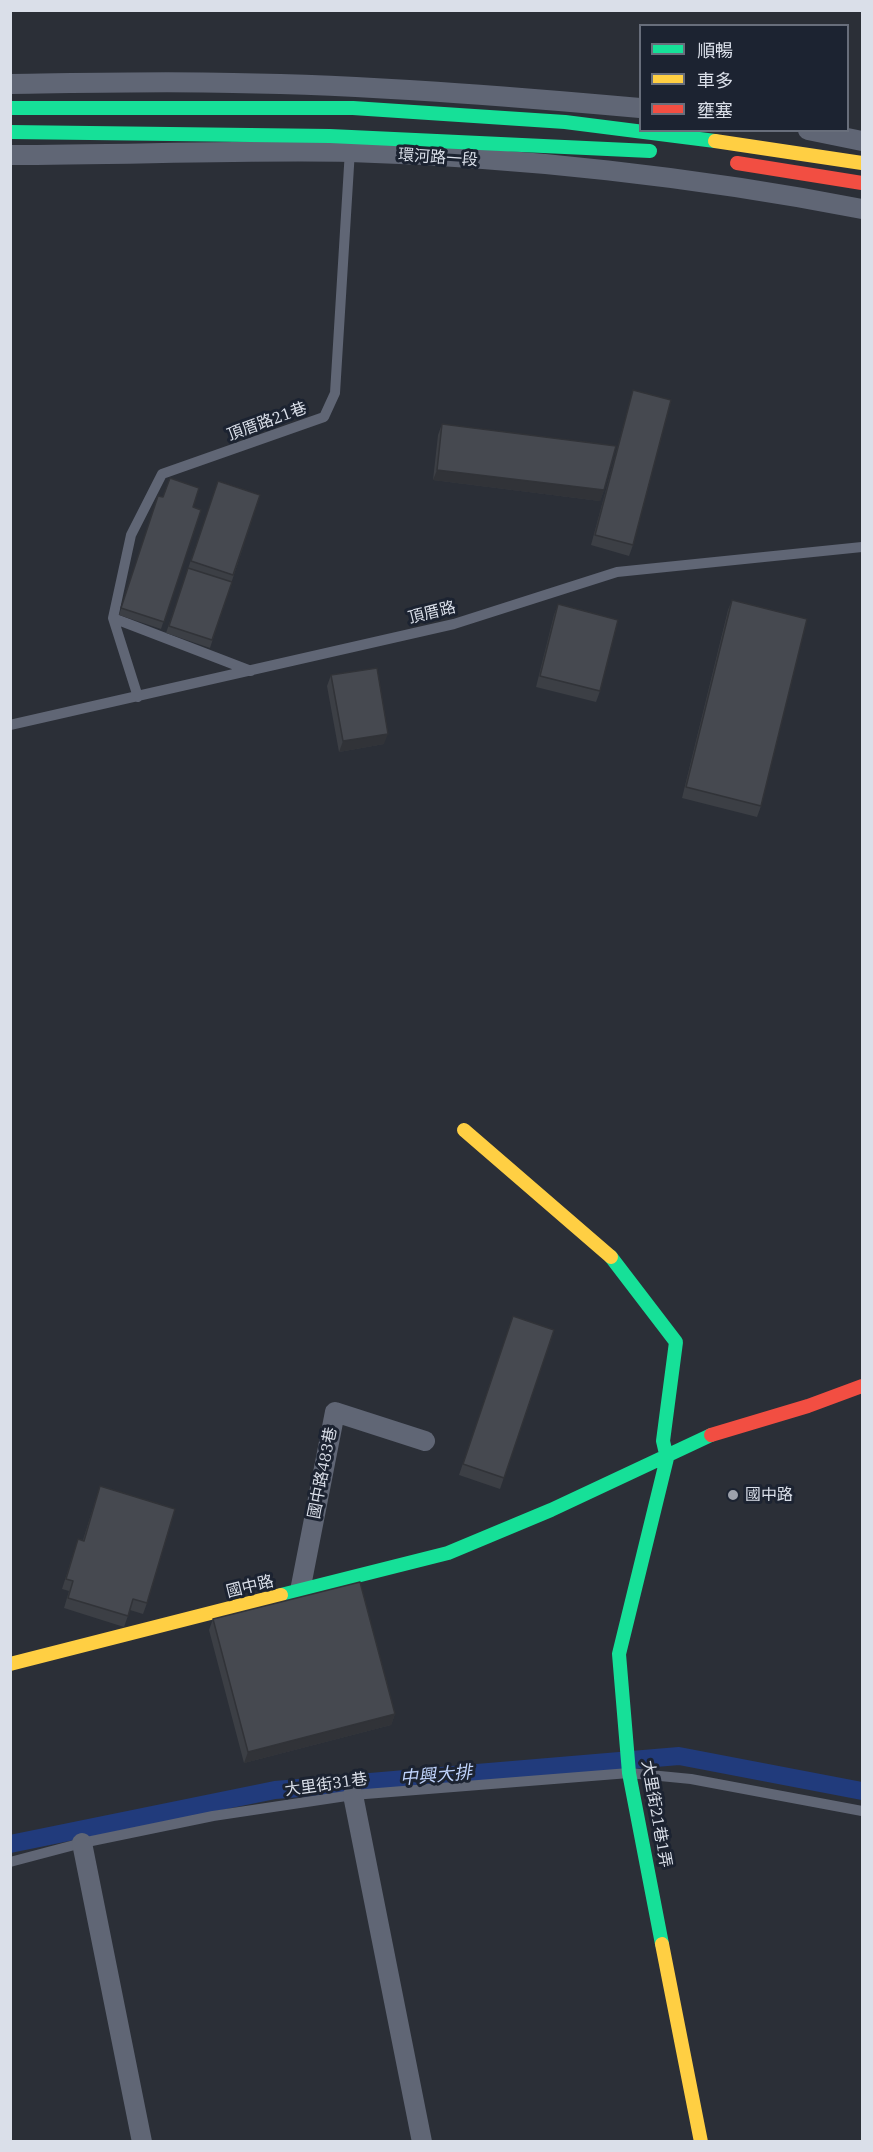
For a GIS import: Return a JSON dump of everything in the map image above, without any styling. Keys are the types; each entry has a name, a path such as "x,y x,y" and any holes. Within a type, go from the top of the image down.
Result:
{"street":[{"path":"10,84 233,82 519,97 639,108"},
{"name":"環河路一段","path":"10,108 352,128 662,152"},
{"name":"環河路一段","path":"10,132 352,128 565,122 639,131"},
{"name":"環河路一段","path":"10,155 352,128 512,163 647,175 862,208"},
{"name":"環河路一段","path":"643,132 807,153 862,163"},
{"path":"818,132 862,141"},
{"path":"719,160 862,183"},
{"name":"大里街21巷1弄","path":"464,1130 615,1261 676,1342 663,1441 667,1458 619,1654 628,1739 629,1773 701,2142"},
{"name":"國中路","path":"10,1665 448,1553 667,1458 718,1432 808,1406 862,1386"},
{"name":"國中路483巷","path":"300,1591 335,1413 425,1441"},
{"path":"353,1795 422,2142"},
{"path":"82,1843 142,2142"}],"lane":[{"name":"頂厝路21巷","path":"113,618 131,535 162,474 324,417 335,393 355,87"},
{"name":"頂厝路","path":"10,725 454,624 617,572 862,547"},
{"path":"113,618 251,671"},
{"path":"113,618 138,696"},
{"name":"大里街31巷","path":"10,1862 82,1843 213,1816 353,1795 629,1773 691,1779 862,1812"}],"building":[{"path":"633,390 671,400 633,545 595,535"},
{"path":"442,424 616,446 604,490 437,470"},
{"path":"170,478 199,488 193,507 201,510 164,622 121,608 158,496 163,497"},
{"path":"218,481 260,495 233,575 191,561"},
{"path":"188,568 232,582 212,640 169,626"},
{"path":"732,600 807,619 761,806 686,787"},
{"path":"558,604 618,620 600,691 540,676"},
{"path":"377,668 388,734 343,741 331,675"},
{"path":"513,1316 554,1330 504,1478 463,1464"},
{"path":"100,1486 175,1509 147,1603 133,1599 128,1616 68,1598 73,1581 66,1579 78,1539 84,1541"},
{"path":"360,1582 395,1714 248,1752 213,1619"}],"waterway":[{"name":"中興大排","path":"10,1844 275,1790 679,1756 862,1791"}],"traffic: fast":[{"path":"10,108 353,108 565,122 639,131"},
{"path":"10,132 330,136 650,151"},
{"path":"644,132 715,141"},
{"path":"611,1257 676,1342 663,1441 667,1458 619,1654 629,1773 662,1944"},
{"path":"281,1595 448,1553 551,1510 711,1435"}],"traffic: slow":[{"path":"715,141 862,163"},
{"path":"464,1130 611,1257"},
{"path":"10,1664 281,1595"},
{"path":"662,1944 701,2142"}],"traffic: jam":[{"path":"737,163 862,183"},
{"path":"711,1435 808,1406 862,1386"}],"place":[{"name":"國中路","path":"733,1495"}]}
